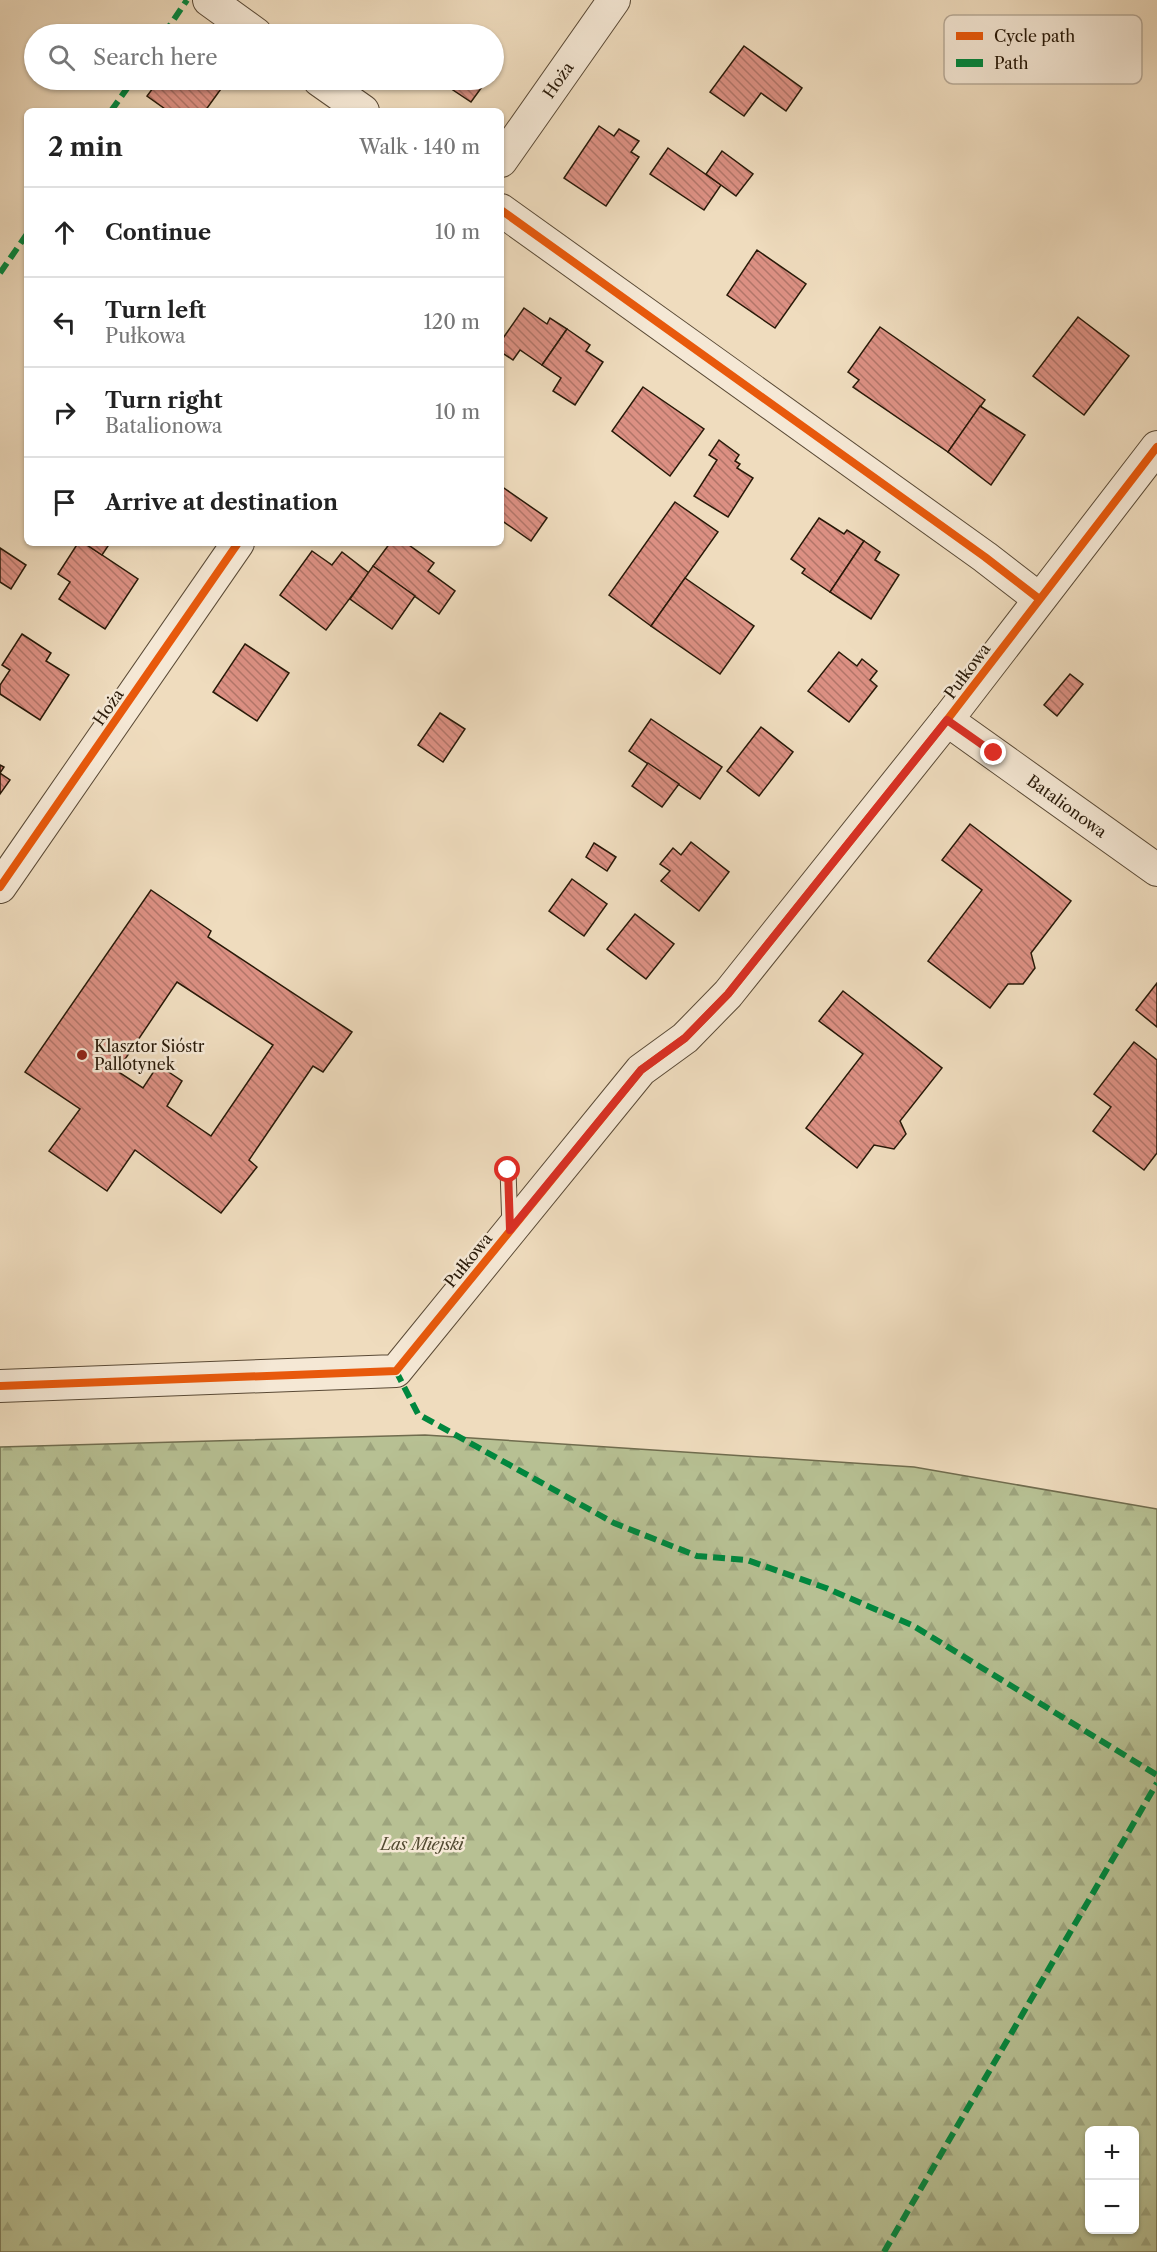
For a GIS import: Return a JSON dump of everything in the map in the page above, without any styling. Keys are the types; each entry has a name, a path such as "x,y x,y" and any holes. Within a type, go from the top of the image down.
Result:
{"street":[{"path":"209,0 242,24"},
{"name":"Hoża","path":"504,156 614,0"},
{"path":"333,90 359,108"},
{"path":"504,212 976,550 1038,598"},
{"name":"Pułkowa","path":"0,1386 396,1371 641,1070 685,1038 728,994 947,720 1038,598 1157,447"},
{"name":"Hoża","path":"0,887 236,546"},
{"name":"Batalionowa","path":"947,720 1157,870"}],"lane":[{"path":"508,1170 510,1230"}],"green space":[{"name":"Las Miejski","path":"425,1435 914,1467 1157,1509 1157,2252 0,2252 0,1447"}],"building":[{"path":"744,46 802,88 786,111 761,93 744,116 710,92"},
{"path":"152,90 220,90 207,108 164,108 147,96"},
{"path":"453,90 480,90 471,102"},
{"path":"599,126 614,136 619,129 639,141 631,152 639,157 606,206 564,178"},
{"path":"668,148 721,185 704,210 650,174"},
{"path":"722,151 753,174 736,196 706,174"},
{"path":"757,250 806,284 775,328 727,295"},
{"path":"524,308 547,324 550,318 567,329 542,365 520,350 513,360 504,354 504,337"},
{"path":"1078,317 1129,356 1084,415 1033,376"},
{"path":"880,327 985,400 948,452 853,387 859,380 848,372"},
{"path":"567,329 590,345 586,351 603,362 575,405 553,391 561,378 542,365"},
{"path":"643,387 704,429 670,476 612,431"},
{"path":"980,406 1025,435 991,485 948,452"},
{"path":"719,440 739,455 735,461 740,464 737,468 753,478 728,517 694,496 717,460 709,455"},
{"path":"504,488 547,518 531,541 504,522"},
{"path":"675,502 718,532 651,626 609,595"},
{"path":"819,518 844,534 847,530 864,541 830,592 802,573 805,569 791,559"},
{"path":"864,541 880,552 875,560 899,575 871,619 830,592"},
{"path":"76,546 88,546 138,579 105,629 59,599 70,582 58,574"},
{"path":"88,546 108,546 102,555"},
{"path":"388,546 410,546 434,563 428,571 455,591 439,614 373,566"},
{"path":"0,548 26,565 11,589 0,582"},
{"path":"312,551 332,565 342,552 369,573 326,630 280,595"},
{"path":"373,566 415,596 392,629 350,599"},
{"path":"685,578 754,626 720,674 651,626"},
{"path":"22,634 51,653 46,661 69,675 40,720 0,694 0,685 10,670 2,665"},
{"path":"245,644 289,673 257,721 213,692"},
{"path":"839,652 857,666 862,659 877,671 870,680 877,686 849,722 808,691"},
{"path":"1070,674 1083,684 1057,716 1044,705"},
{"path":"440,713 465,729 443,762 418,745"},
{"path":"651,719 722,767 700,799 629,751"},
{"path":"761,727 793,752 759,796 727,771"},
{"path":"648,763 679,784 662,807 632,786"},
{"path":"0,773 10,780 0,794"},
{"path":"970,824 1071,901 1031,953 1035,968 1023,984 1008,984 990,1008 928,961 982,890 942,860"},
{"path":"691,842 729,872 699,911 661,881 670,871 660,864 673,848 681,855"},
{"path":"594,843 616,857 607,871 586,857"},
{"path":"572,879 607,904 584,936 549,911"},
{"name":"Klasztor Sióstr Pallotynek","path":"151,890 211,931 208,937 352,1032 323,1072 313,1066 249,1160 257,1167 221,1213 135,1150 107,1191 49,1151 80,1109 25,1072","holes":["177,982 273,1045 211,1136 167,1106 182,1081 158,1065 143,1088 117,1071"]},
{"path":"635,914 674,944 646,979 607,949"},
{"path":"1157,983 1157,1027 1136,1010"},
{"path":"843,991 942,1068 900,1121 906,1134 894,1149 874,1145 857,1168 806,1128 863,1054 819,1021"},
{"path":"1134,1042 1157,1060 1157,1153 1144,1170 1093,1131 1111,1107 1094,1094"}],"marked path":[{"path":"171,24 187,0"},
{"path":"113,108 126,90"},
{"path":"0,273 24,238"},
{"path":"396,1371 418,1414 614,1523 697,1556 747,1560 826,1588 912,1625 1157,1775"},
{"path":"884,2252 1157,1783"}],"cycle path":[{"path":"504,212 985,557 1038,598"},
{"path":"0,1386 396,1371 641,1070 685,1038 728,994 947,720 1157,447"},
{"path":"0,887 236,546"}],"place":[{"name":"Klasztor Sióstr Pallotynek","path":"82,1055"}],"route":[{"path":"508,1170 510,1230 641,1070 685,1038 728,994 947,720 994,753"}]}
